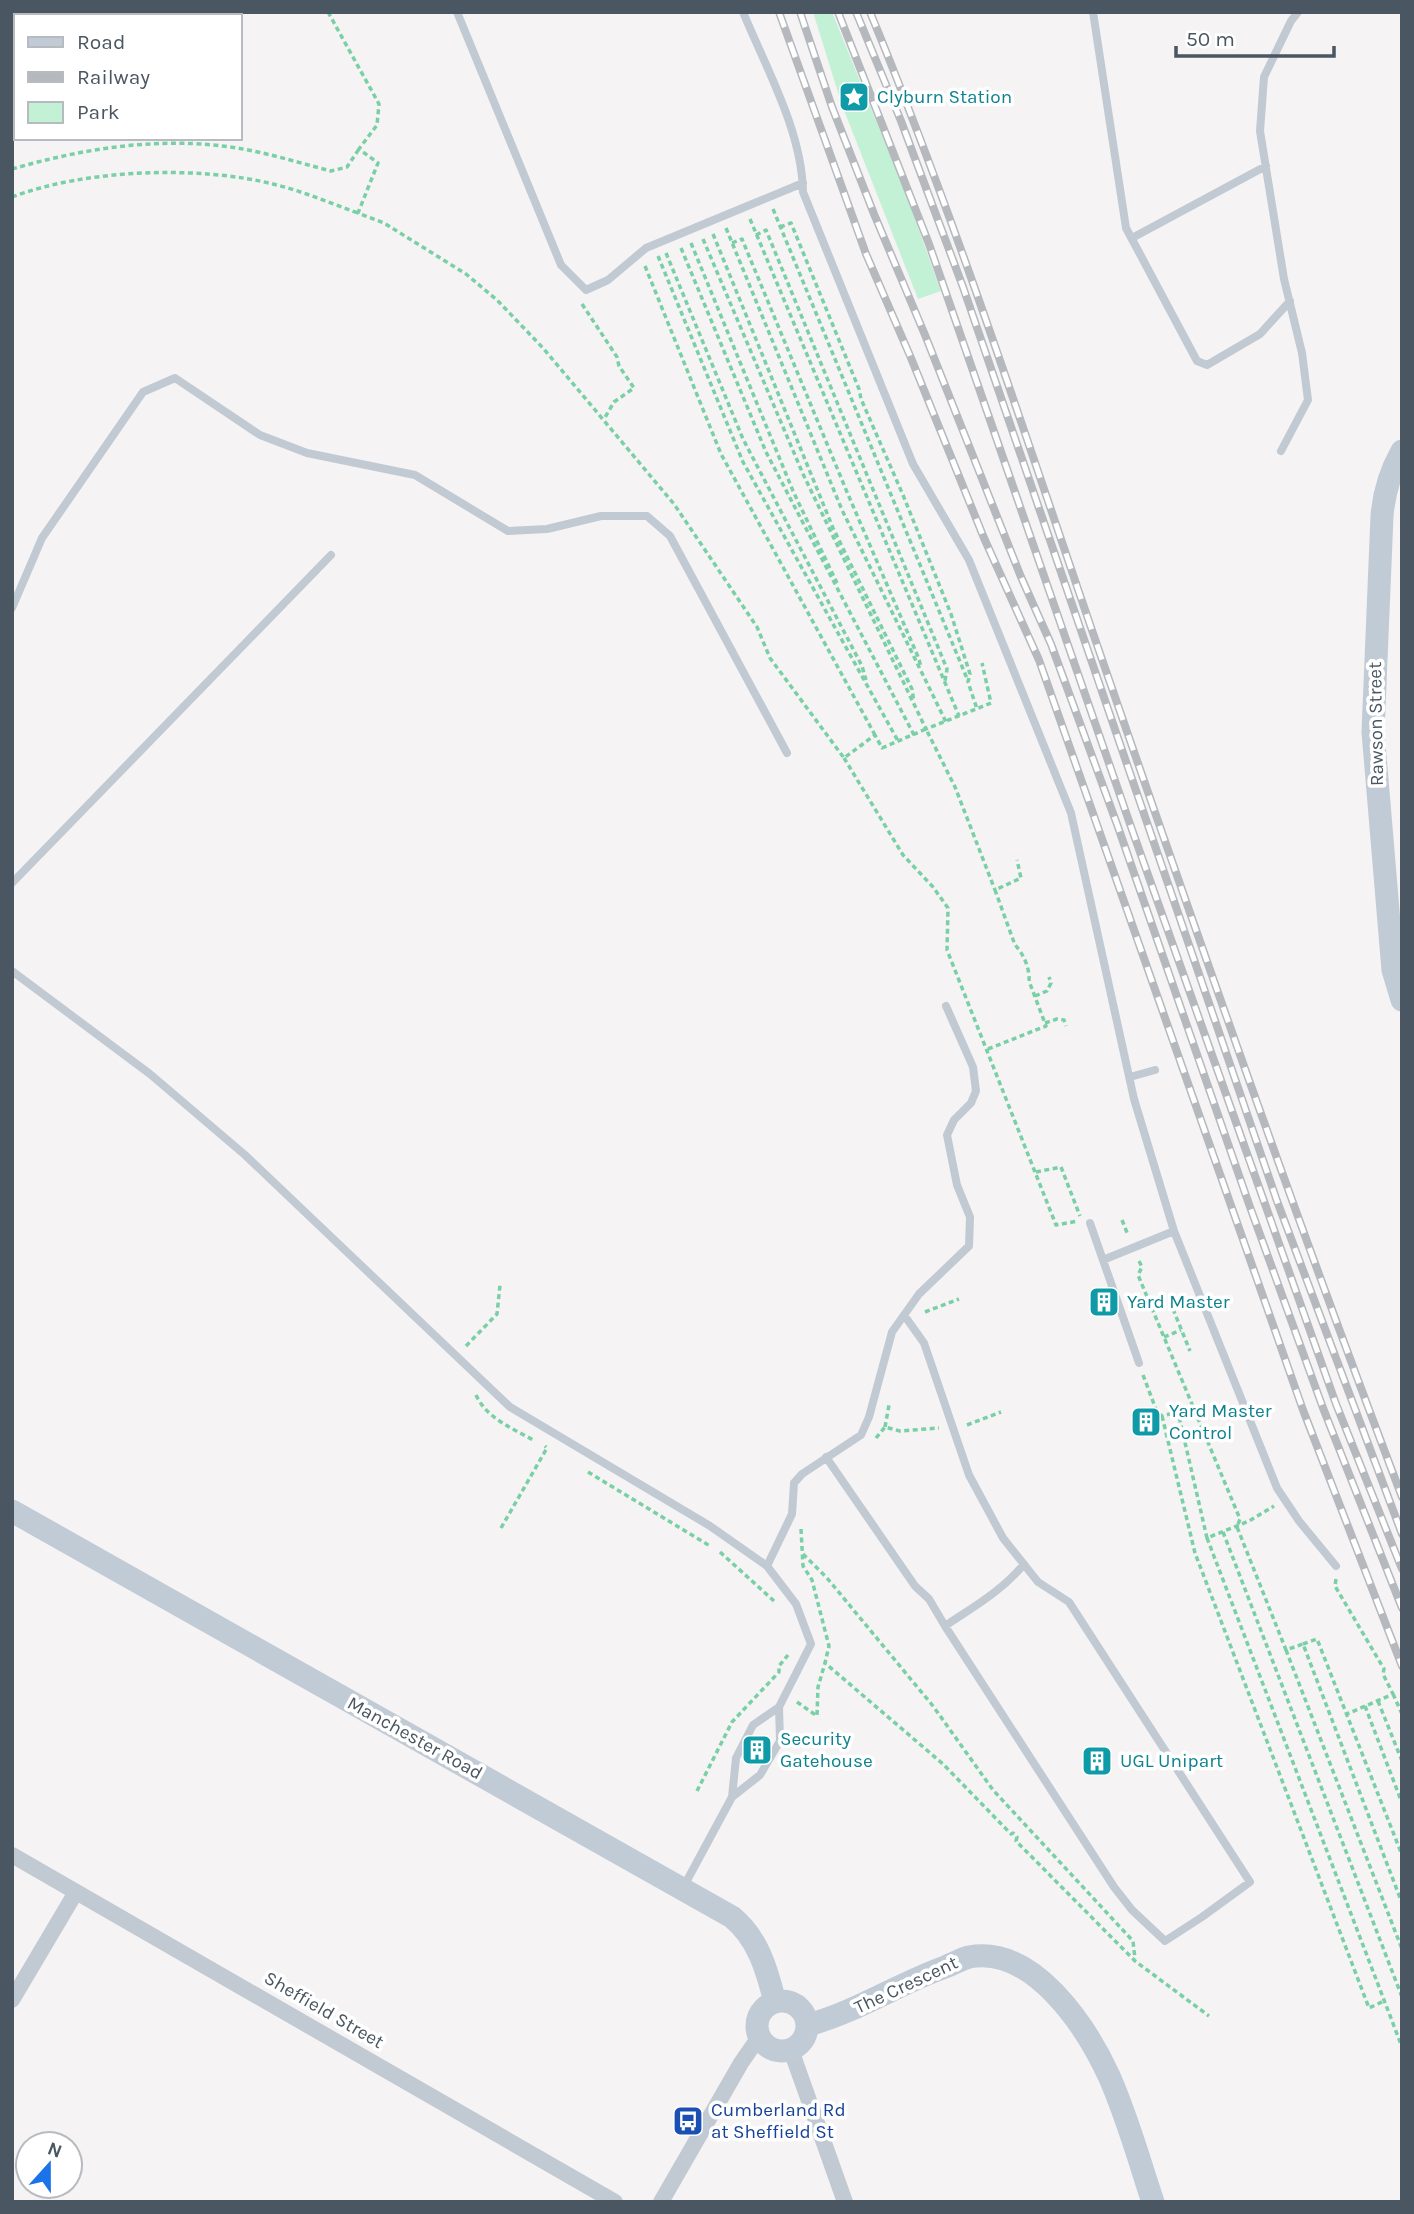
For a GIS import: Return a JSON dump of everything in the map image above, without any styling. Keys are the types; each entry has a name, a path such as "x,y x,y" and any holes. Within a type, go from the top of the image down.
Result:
{"main road":[{"name":"Rawson Street","path":"1402,451 1384,493 1381,516 1373,732 1393,971 1402,1000"},
{"name":"Manchester Road","path":"12,1511 732,1917 745,1928 757,1949 775,2002"},
{"name":"The Crescent","path":"808,2025 836,2017 919,1976 967,1957 990,1955 1016,1963 1048,1984 1095,2048 1110,2077 1153,2202"},
{"path":"775,2002 793,2003 806,2016 808,2025 804,2040 790,2050 772,2050 759,2037 758,2020 761,2011 775,2002"}],"street":[{"name":"Sheffield Street","path":"12,1855 615,2202"},
{"path":"12,2000 76,1892"},
{"path":"661,2202 741,2063 759,2037"},
{"path":"790,2050 845,2202"}],"lane":[{"path":"457,12 561,265 586,290 608,280 640,253 657,243 803,183"},
{"path":"743,12 794,136 803,192 913,464 969,560 1071,813 1130,1077 1174,1231 1277,1488 1336,1566"},
{"path":"1093,12 1126,228 1197,361 1207,365 1260,334 1290,301"},
{"path":"1281,452 1308,400 1302,353 1290,301 1260,131 1264,77 1298,12"},
{"path":"1132,238 1266,166"},
{"path":"12,608 42,538 143,392 175,378 260,435 307,453 415,475 508,531 547,529 601,516 647,516 670,536 787,753"},
{"path":"12,883 331,555"},
{"path":"12,971 150,1074 234,1146 510,1406 710,1526 767,1566 796,1604 811,1644 779,1707 753,1725 736,1758 732,1797 682,1888"},
{"path":"767,1566 792,1514 794,1483 802,1474 861,1435 869,1417 892,1332 919,1294 969,1246 970,1217 957,1185 947,1135 954,1120 971,1103 976,1091 973,1067 946,1006"},
{"path":"1130,1077 1154,1070"},
{"path":"1090,1223 1139,1363"},
{"path":"1103,1260 1174,1231"},
{"path":"826,1457 915,1587 929,1599 1114,1887 1132,1910 1165,1941 1250,1881 1069,1602 1038,1582 1003,1538 969,1475 924,1343 904,1315"},
{"path":"945,1626 991,1596 1024,1564"},
{"path":"732,1797 760,1775 780,1741 779,1707"}],"path":[{"path":"12,169 59,156 112,146 188,144 237,148 331,171 347,167 377,125 379,104 328,12"},
{"path":"358,213 378,163 359,149"},
{"path":"12,197 69,182 123,174 163,172 232,177 277,185 384,223 426,247 486,291 543,348 674,503 757,627 770,658 844,758 902,855 933,887 948,908 947,950 1056,1225 1082,1221 1061,1167 1036,1172"},
{"path":"768,198 977,709"},
{"path":"745,207 959,716"},
{"path":"721,217 842,510 946,722"},
{"path":"708,222 833,528 912,688 916,708"},
{"path":"780,227 791,223 950,614 970,674 968,682"},
{"path":"698,226 803,474 955,788 1015,945 1030,974 1029,981 1046,1026 988,1049"},
{"path":"756,235 766,230 947,669 945,683"},
{"path":"686,232 793,491 849,609"},
{"path":"676,235 766,452 914,735"},
{"path":"732,243 742,239 919,659 922,673"},
{"path":"657,243 673,271 743,439 862,666 867,685"},
{"path":"657,243 665,274 743,462 899,741"},
{"path":"710,255 720,251"},
{"path":"640,253 721,454 882,748 991,703 982,663"},
{"path":"770,267 779,263"},
{"path":"665,274 673,271"},
{"path":"577,281 574,292 634,388 614,402 604,419"},
{"path":"724,287 734,283"},
{"path":"678,305 686,302"},
{"path":"844,758 875,735"},
{"path":"995,890 1021,878 1017,860"},
{"path":"1035,996 1046,991 1051,983 1049,977"},
{"path":"1045,1023 1057,1019 1064,1020 1066,1026"},
{"path":"1122,1220 1142,1267 1138,1275 1240,1519 1237,1527 1402,1949"},
{"path":"913,1328 924,1312 959,1299"},
{"path":"1173,1309 1189,1351"},
{"path":"1164,1337 1181,1330"},
{"path":"1139,1363 1150,1397 1162,1416 1195,1553 1370,2008 1384,2001"},
{"path":"871,1441 878,1437 885,1427 890,1403"},
{"path":"885,1427 900,1431 952,1427 967,1425 1001,1412"},
{"path":"1162,1416 1178,1412 1207,1538 1402,2047"},
{"path":"501,1528 539,1461"},
{"path":"581,1468 718,1551 782,1610"},
{"path":"1207,1538 1237,1527 1285,1500"},
{"path":"770,1682 817,1716 818,1687 829,1646 812,1580 803,1566 802,1523"},
{"path":"1223,1532 1402,1997"},
{"path":"802,1553 827,1578 933,1706 993,1790 1133,1941 1135,1961"},
{"path":"1336,1566 1335,1586 1384,1669 1383,1674 1402,1714"},
{"path":"1286,1650 1317,1639 1402,1856"},
{"path":"1303,1644 1402,1903"},
{"path":"697,1791 732,1722 779,1672 779,1666 790,1651"},
{"path":"825,1663 943,1763 1135,1961 1209,2016"},
{"path":"1347,1714 1393,1693"},
{"path":"1378,1700 1402,1761"},
{"path":"1364,1706 1402,1803"}],"green space":[{"path":"813,12 832,12 905,192 941,291 918,299 842,105"}],"railway":[{"path":"779,12 866,254 984,538 1039,660 1303,1410 1402,1666"},
{"path":"800,12 832,107 874,214 1021,577 1051,644 1323,1408 1402,1608"},
{"path":"838,12 929,244 1130,824 1336,1404 1402,1569"},
{"path":"856,12 901,121 963,287 1277,1201 1402,1534"},
{"path":"870,12 960,246 1245,1069 1402,1497"}],"place":[{"name":"Clyburn Station","path":"854,97"},
{"name":"Yard Master","path":"1104,1302"},
{"name":"Yard Master Control","path":"1146,1422"},
{"name":"Security Gatehouse","path":"757,1750"},
{"name":"UGL Unipart","path":"1097,1761"},
{"name":"Cumberland Rd at Sheffield St","path":"688,2121"}]}
